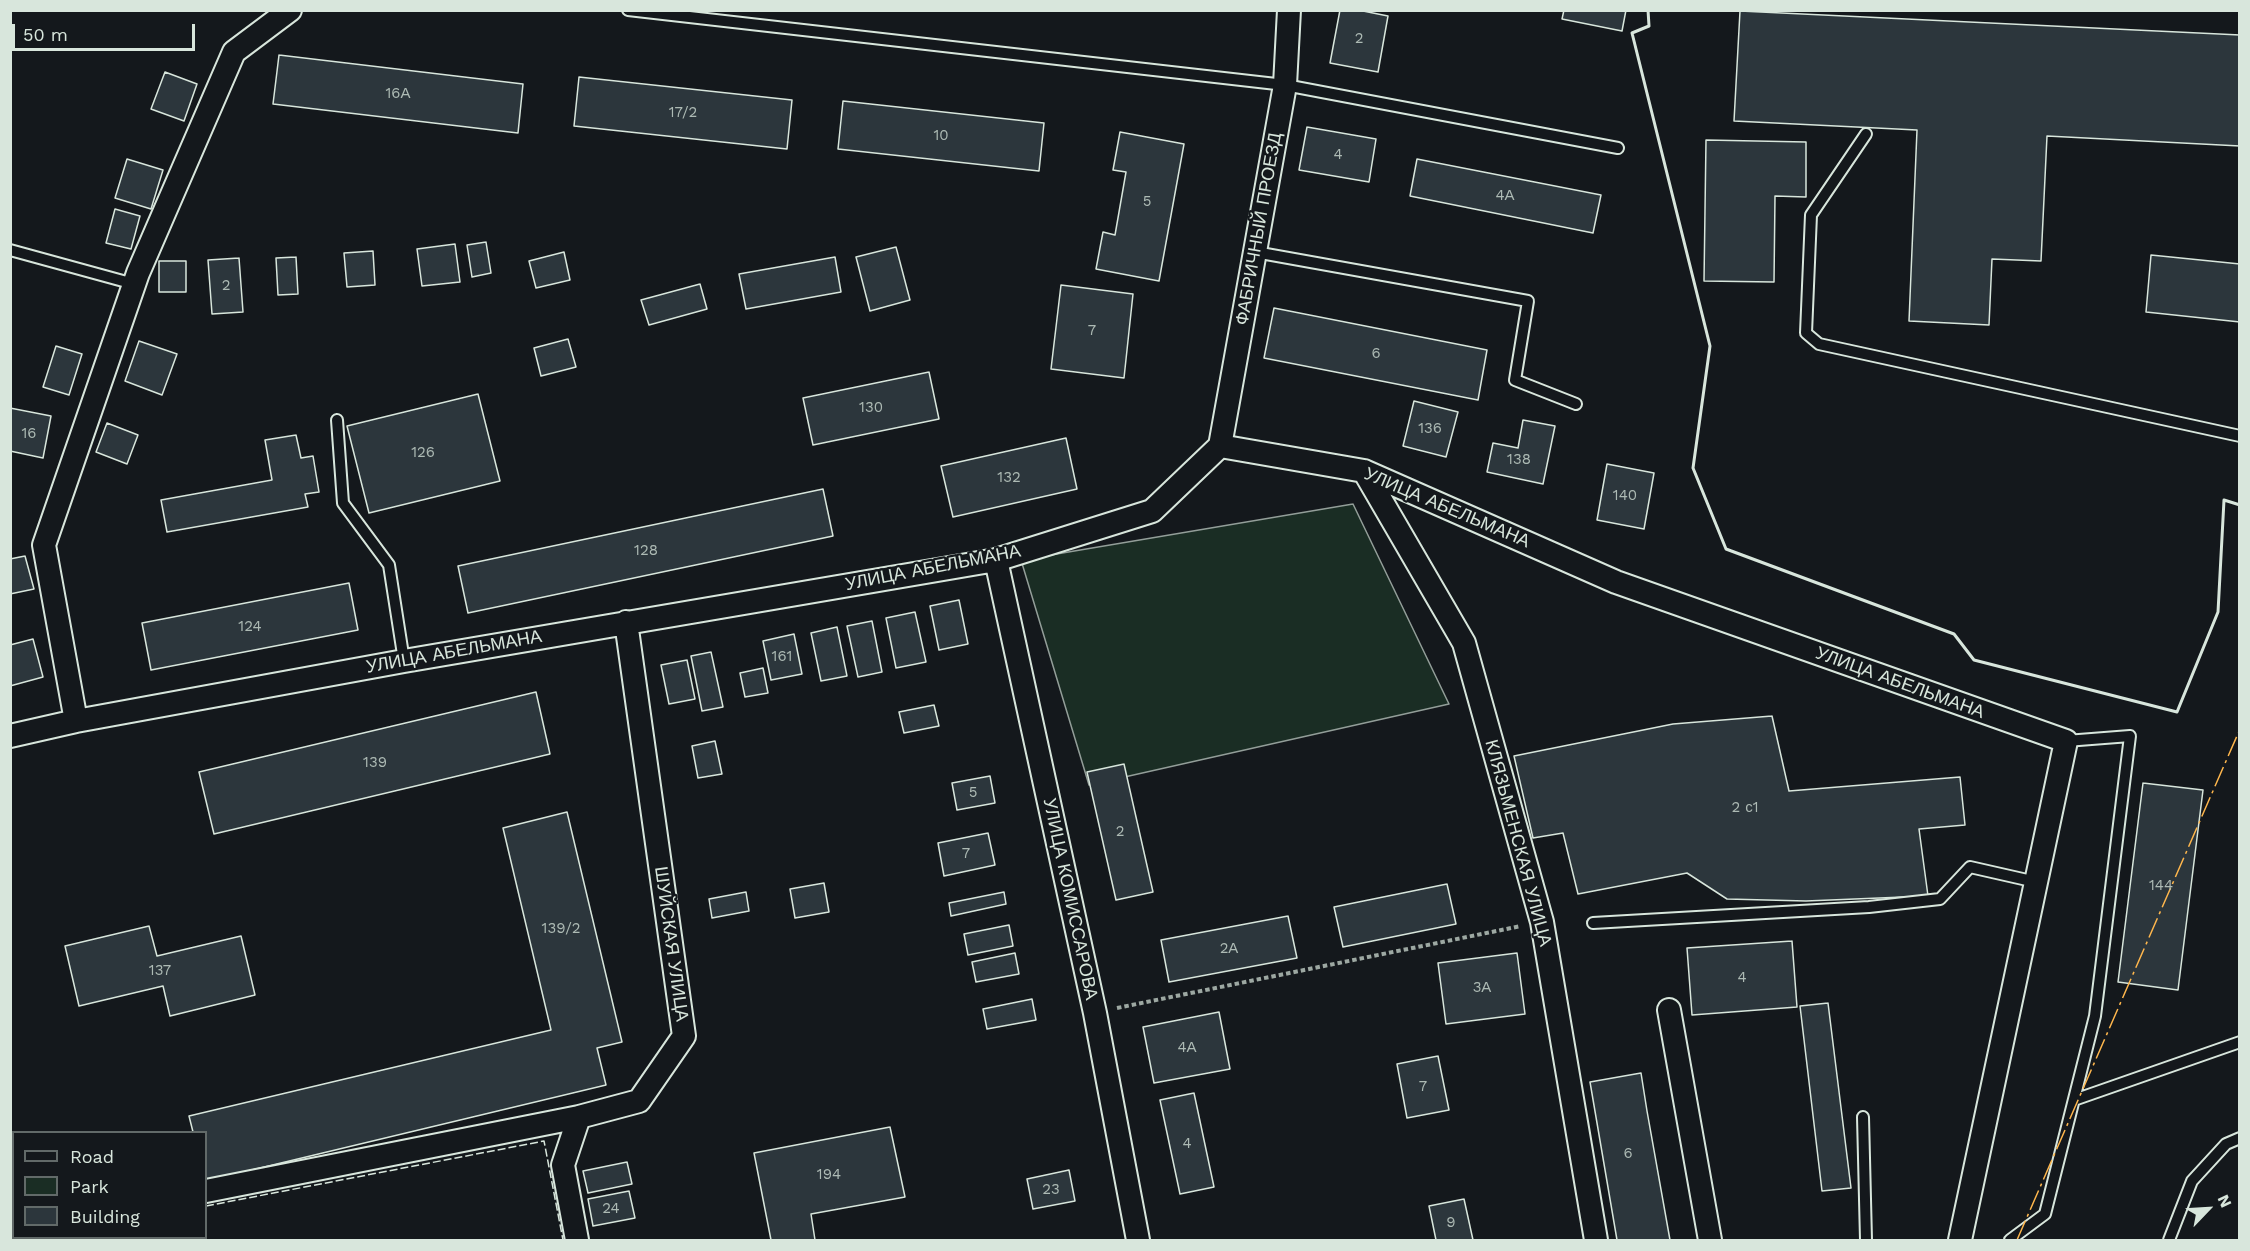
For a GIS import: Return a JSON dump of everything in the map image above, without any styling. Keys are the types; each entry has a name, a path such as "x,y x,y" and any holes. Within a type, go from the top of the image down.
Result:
{"street":[{"path":"76,721 44,545 134,284 234,52 290,10"},
{"name":"ФАБРИЧНЫЙ ПРОЕЗД","path":"1220,446 1286,85 1289,10"},
{"name":"УЛИЦА АБЕЛЬМАНА","path":"10,736 76,721 404,661 996,560 1152,511 1220,446 1364,471 1616,582 2066,741"},
{"name":"КЛЯЗЬМЕНСКАЯ УЛИЦА","path":"1364,471 1464,643 1542,922 1596,1240"},
{"name":"УЛИЦА КОМИССАРОВА","path":"996,560 1095,1012 1138,1240"},
{"name":"ШУЙСКАЯ УЛИЦА","path":"207,1191 579,1118 639,1101 684,1036 626,622"},
{"path":"1960,1240 2066,741"},
{"path":"1669,1010 1710,1240"},
{"path":"577,1240 563,1165 579,1118"}],"lane":[{"path":"628,10 1286,85 1618,148"},
{"path":"1866,134 1811,215 1806,333 1820,344 2240,436"},
{"path":"10,250 134,284"},
{"path":"1255,252 1528,301 1515,380 1576,404"},
{"path":"337,420 344,503 389,565 404,661"},
{"path":"2010,1240 2045,1214 2095,1016 2130,736 2066,741"},
{"path":"1593,923 1869,908 1940,899 1970,867 2036,882"},
{"path":"2074,1100 2240,1042"},
{"path":"1863,1117 1866,1240"},
{"path":"2169,1240 2192,1181 2226,1144 2240,1138"}],"path":[{"path":"1095,1012 1542,922"}],"green space":[{"path":"1353,504 1449,704 1089,785 1021,560"}],"building":[{"path":"1340,10 1358,10 1388,16 1378,72 1330,63"},
{"path":"1564,10 1626,10 1622,31 1562,19"},
{"path":"1740,11 2240,35 2240,146 2047,136 2041,261 1992,259 1989,325 1909,321 1917,130 1734,121"},
{"path":"279,55 523,84 518,133 273,104"},
{"path":"165,72 197,84 184,121 151,109"},
{"path":"579,77 792,100 787,149 574,126"},
{"path":"843,101 1044,123 1039,171 838,149"},
{"path":"1307,127 1376,139 1369,182 1299,170"},
{"path":"1120,132 1184,144 1159,281 1096,269 1103,232 1115,235 1126,172 1113,170"},
{"path":"1706,140 1806,142 1806,197 1775,196 1774,282 1704,281"},
{"path":"127,159 163,170 151,209 115,198"},
{"path":"1417,159 1601,195 1593,233 1410,196"},
{"path":"115,209 140,216 131,249 106,243"},
{"path":"486,242 491,273 472,277 467,245"},
{"path":"455,244 460,282 422,286 417,249"},
{"path":"896,247 910,300 870,311 856,257"},
{"path":"373,251 375,285 347,287 344,253"},
{"path":"564,252 570,280 536,288 529,261"},
{"path":"2151,255 2240,264 2240,322 2146,312"},
{"path":"296,257 298,294 278,295 276,258"},
{"path":"835,257 841,292 746,309 739,274"},
{"path":"239,258 243,312 212,314 208,260"},
{"path":"159,261 186,261 186,292 159,292"},
{"path":"700,284 707,309 649,325 641,300"},
{"path":"1061,285 1133,294 1124,378 1051,369"},
{"path":"1274,308 1487,350 1478,400 1264,358"},
{"path":"568,339 576,367 541,376 534,348"},
{"path":"139,341 177,354 162,395 125,381"},
{"path":"56,346 82,354 69,395 43,387"},
{"path":"929,372 939,419 813,445 803,398"},
{"path":"478,394 500,481 369,513 347,426"},
{"path":"1414,401 1458,412 1446,457 1403,446"},
{"path":"10,408 51,416 43,458 10,451"},
{"path":"1523,420 1555,426 1543,484 1487,472 1493,443 1518,448"},
{"path":"107,423 138,435 127,464 96,452"},
{"path":"296,435 301,458 313,456 319,492 305,494 308,507 167,532 161,500 272,480 265,440"},
{"path":"1066,438 1077,489 953,517 941,466"},
{"path":"1607,464 1654,473 1644,529 1597,520"},
{"path":"823,489 833,536 468,613 458,566"},
{"path":"25,556 34,589 10,594 10,559"},
{"path":"349,583 358,630 151,670 142,623"},
{"path":"959,600 968,644 939,650 930,606"},
{"path":"915,612 926,662 896,668 886,618"},
{"path":"872,621 882,672 858,677 847,626"},
{"path":"837,627 847,676 821,681 811,633"},
{"path":"794,634 802,674 771,680 763,641"},
{"path":"33,639 43,677 10,686 10,645"},
{"path":"711,652 723,707 702,711 691,656"},
{"path":"687,660 695,699 669,704 661,665"},
{"path":"763,668 768,693 745,697 740,673"},
{"path":"536,692 550,754 214,834 199,772"},
{"path":"934,705 939,726 904,733 899,712"},
{"path":"1772,716 1789,791 1960,777 1965,825 1919,829 1928,896 1806,901 1727,899 1687,873 1578,894 1563,833 1533,838 1514,756 1673,724"},
{"path":"715,741 722,774 698,778 692,746"},
{"path":"1124,764 1153,892 1116,900 1087,772"},
{"path":"990,776 995,803 957,810 952,783"},
{"path":"2143,783 2203,790 2178,990 2118,982"},
{"path":"567,812 622,1042 597,1048 606,1085 207,1181 207,1131 193,1131 189,1116 551,1030 503,828"},
{"path":"988,833 995,865 944,876 938,843"},
{"path":"824,883 829,912 795,918 790,889"},
{"path":"1447,884 1456,924 1343,947 1334,907"},
{"path":"746,892 749,911 712,918 709,899"},
{"path":"1004,892 1006,904 951,916 949,903"},
{"path":"1288,916 1297,958 1169,982 1161,940"},
{"path":"1009,925 1013,946 968,955 964,934"},
{"path":"149,926 157,956 241,936 255,995 170,1016 163,986 79,1006 65,946"},
{"path":"1792,941 1797,1007 1692,1015 1687,948"},
{"path":"1015,953 1019,974 976,982 972,962"},
{"path":"1517,953 1525,1014 1446,1024 1438,963"},
{"path":"1032,999 1036,1020 987,1029 983,1009"},
{"path":"1828,1003 1851,1188 1822,1191 1800,1006"},
{"path":"1219,1012 1230,1069 1154,1083 1143,1027"},
{"path":"1438,1056 1449,1110 1407,1118 1397,1064"},
{"path":"1641,1073 1670,1240 1617,1240 1590,1082"},
{"path":"1194,1093 1214,1187 1180,1194 1160,1100"},
{"path":"890,1127 905,1197 811,1214 815,1240 771,1240 754,1153"},
{"path":"627,1162 632,1184 588,1193 583,1171"},
{"path":"1069,1170 1075,1201 1033,1209 1027,1179"},
{"path":"629,1191 635,1218 593,1226 588,1199"},
{"path":"1464,1199 1473,1240 1436,1240 1429,1206"}],"fence":[{"path":"207,1206 544,1141 563,1240"}],"wall":[{"path":"1648,10 1649,26 1632,33 1710,346 1693,468 1726,549 1954,634 1974,660 2177,712 2218,612 2224,500 2240,505"}],"power":[{"path":"2017,1240 2240,729"}]}
